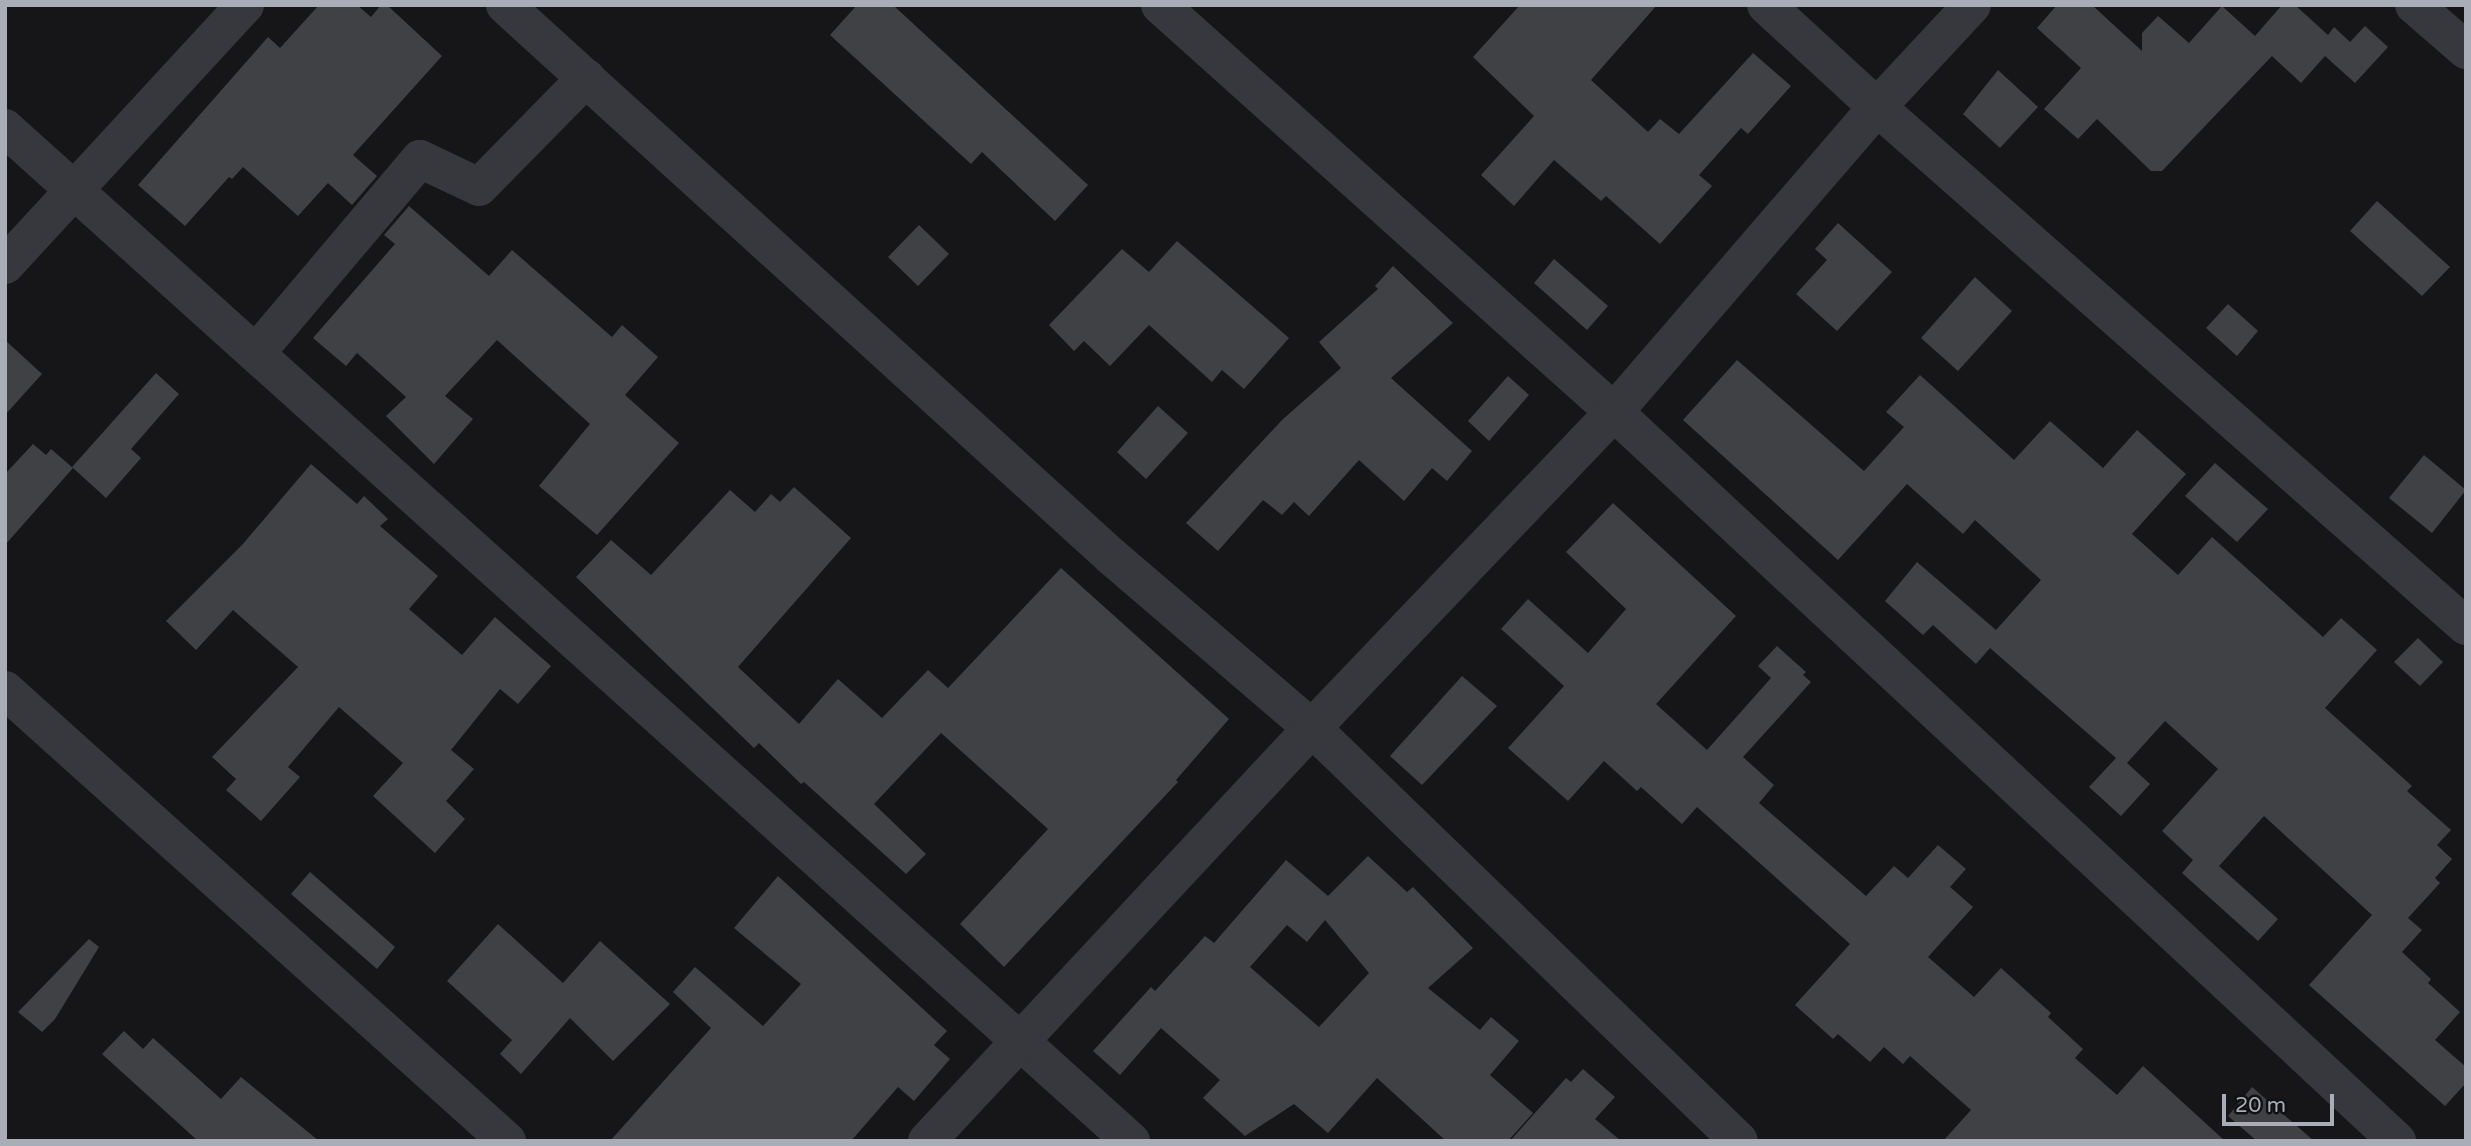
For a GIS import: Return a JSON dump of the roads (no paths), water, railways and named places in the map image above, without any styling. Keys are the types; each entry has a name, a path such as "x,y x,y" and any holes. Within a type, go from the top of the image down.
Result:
{"street":[{"path":"5,265 245,5"},
{"path":"505,5 1111,556 1312,728 1740,1141"},
{"path":"1160,5 1614,412 2396,1141"},
{"path":"1766,5 1877,107 2466,625"},
{"path":"927,1141 1312,728 1614,412 1877,107 1972,5"},
{"path":"2414,5 2466,50"},
{"path":"256,353 420,159 479,187 586,78"},
{"path":"5,128 1131,1141"},
{"path":"5,690 507,1141"}]}
